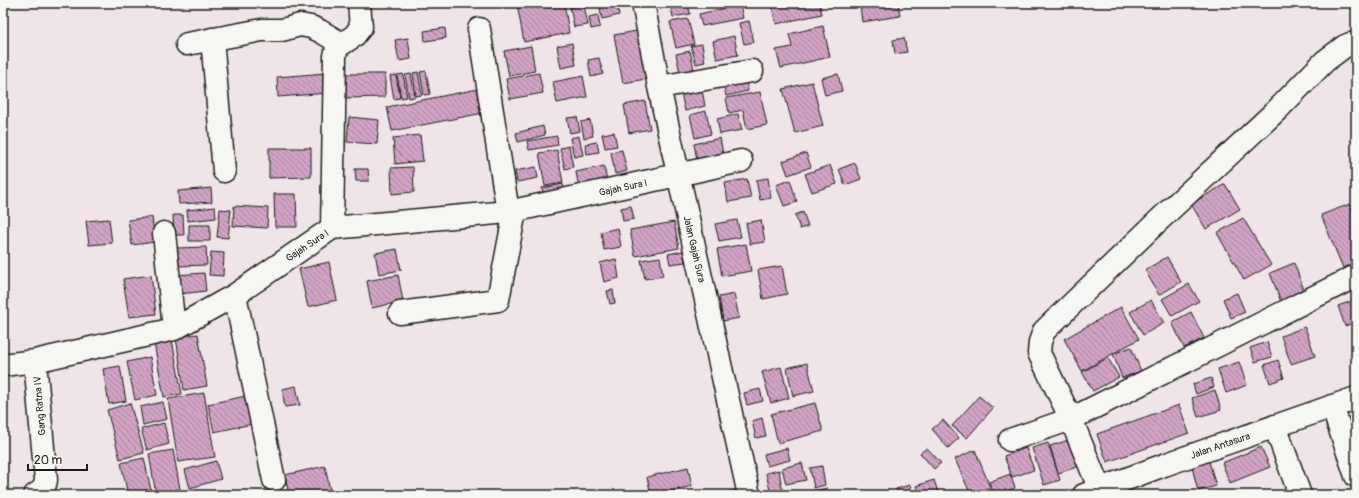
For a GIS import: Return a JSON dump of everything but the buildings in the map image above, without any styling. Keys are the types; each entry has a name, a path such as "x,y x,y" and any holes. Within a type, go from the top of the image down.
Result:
{"street":[{"path":"332,228 335,56 337,47 354,36 361,27 359,3"},
{"name":"Jalan Gajah Sura","path":"643,3 659,87 749,495"},
{"path":"187,44 262,30 282,30 300,25 311,27 320,31 342,44"},
{"path":"400,313 498,300 511,212 479,29"},
{"path":"212,39 224,171"},
{"path":"1092,492 1070,419 1039,353 1040,342 1044,331 1156,222 1278,109 1325,61 1345,46 1354,49"},
{"path":"659,87 752,71"},
{"name":"Gajah Sura I","path":"3,366 35,361 174,329 235,295 332,228 511,212 741,161"},
{"path":"164,233 174,329"},
{"path":"1010,440 1070,419 1356,276"},
{"path":"235,295 274,480"},
{"name":"Gang Ratna IV","path":"35,361 46,480 43,490 35,495"},
{"name":"Jalan Antasura","path":"1092,492 1164,465 1356,398"},
{"path":"1332,406 1356,476"},
{"path":"1275,426 1300,495"}]}
